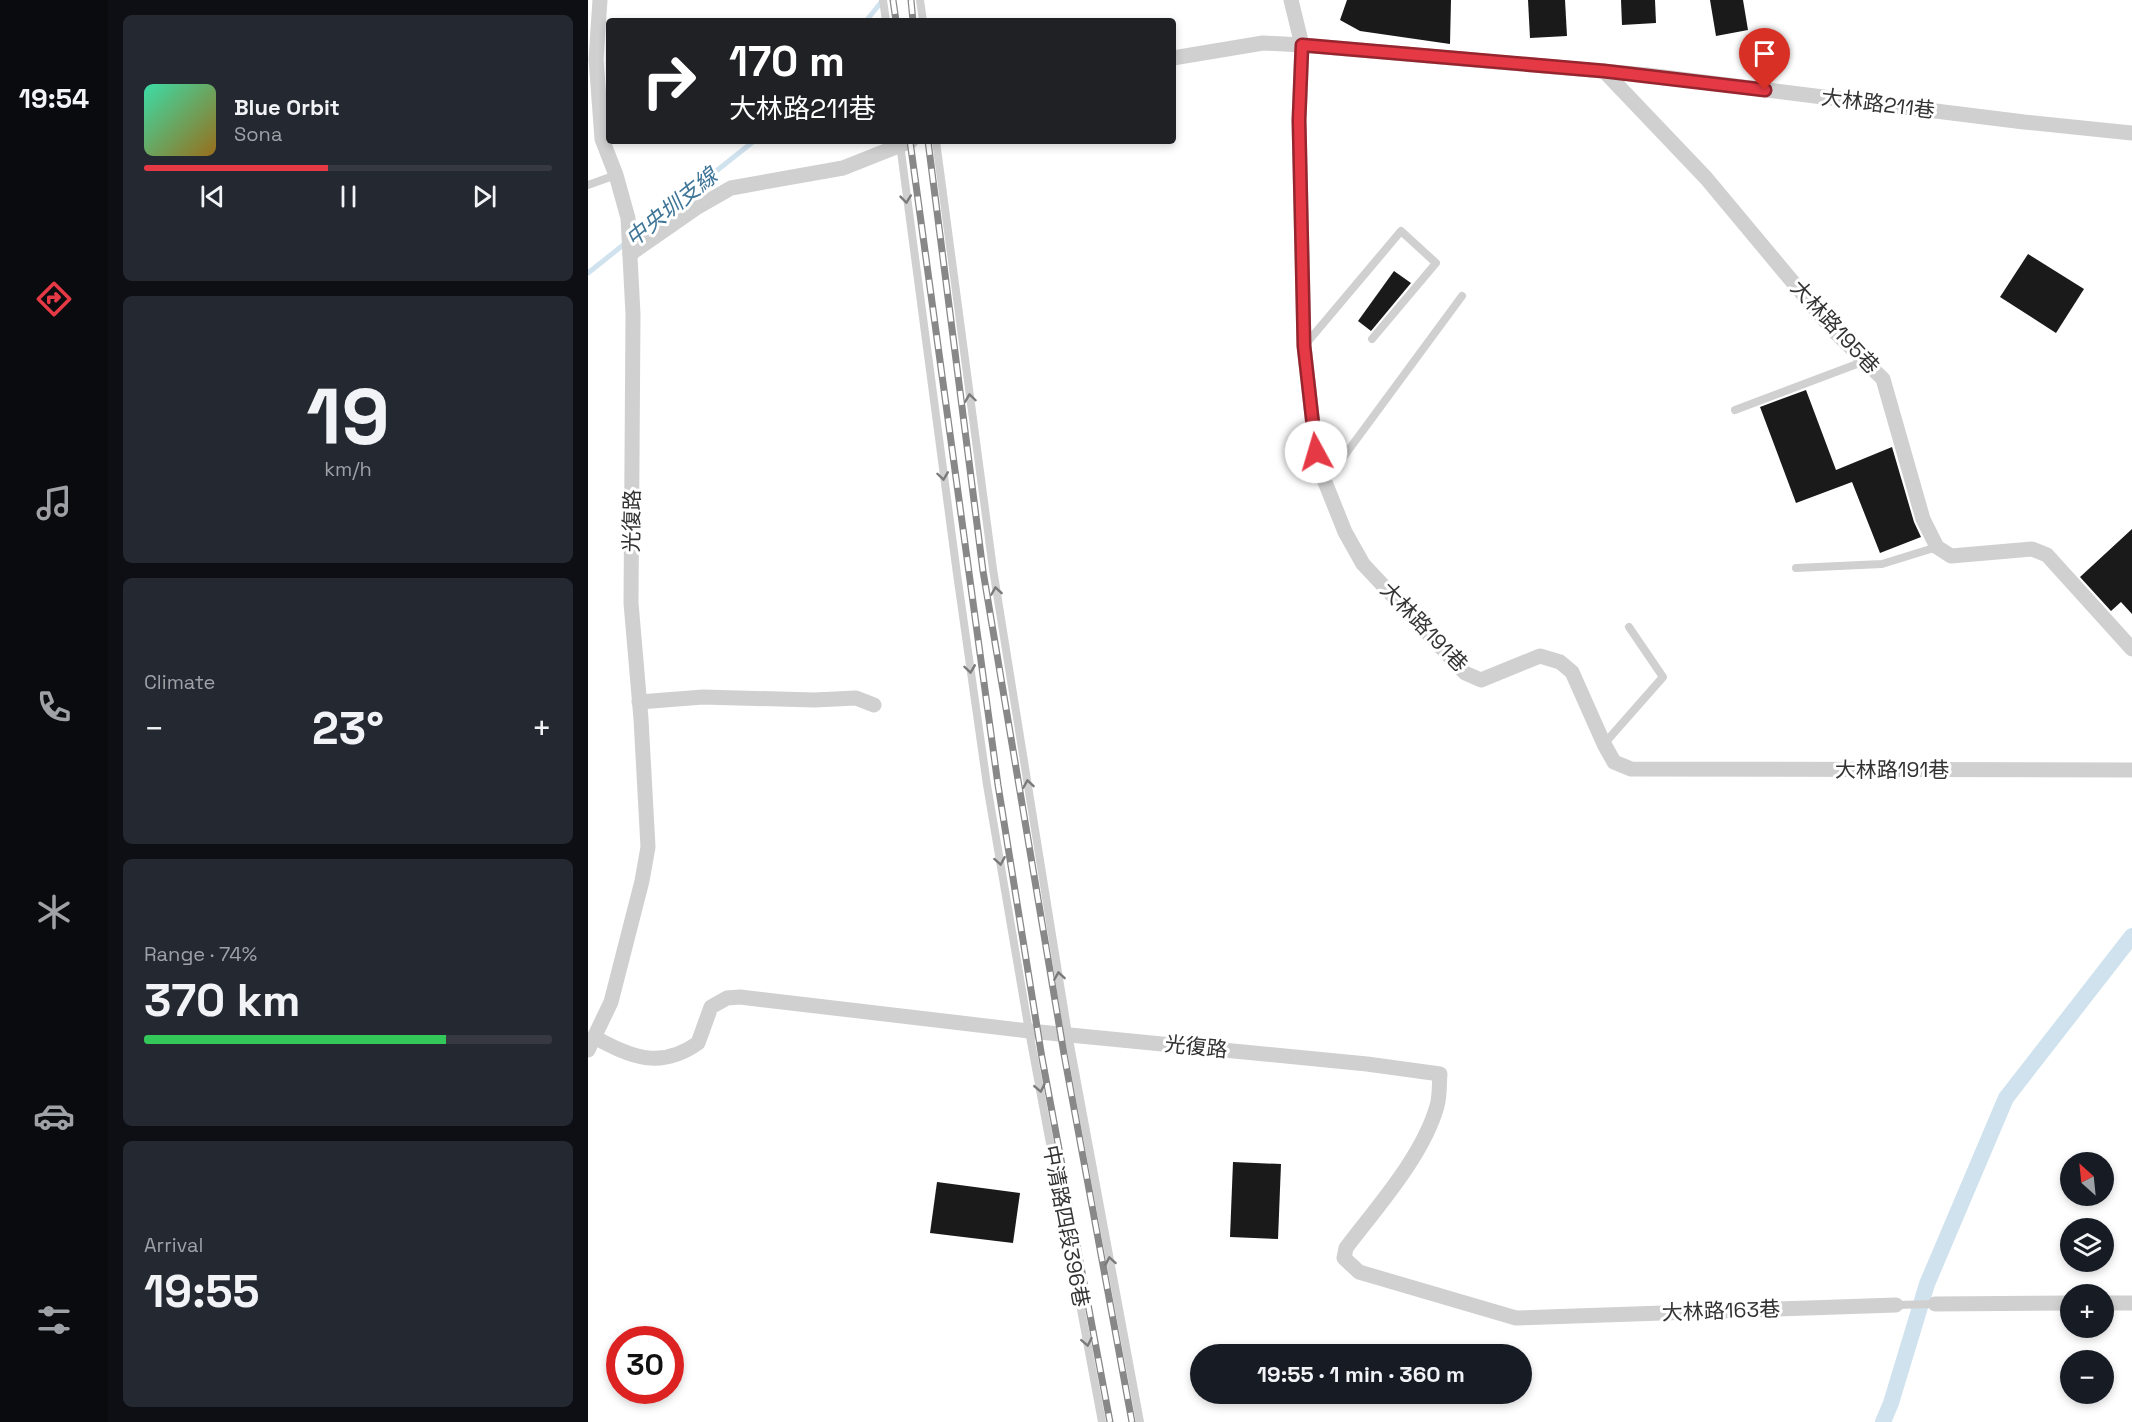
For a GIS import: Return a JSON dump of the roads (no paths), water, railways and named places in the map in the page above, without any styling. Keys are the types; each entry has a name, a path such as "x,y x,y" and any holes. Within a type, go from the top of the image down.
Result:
{"street":[{"name":"光復路","path":"600,0 596,59 602,139 616,175 628,218 633,314 631,603 648,846 642,881 611,1002 591,1044 649,1059 677,1056 698,1043 711,1007 727,998 740,997 1029,1031 1368,1064 1440,1074 1438,1105 1426,1135 1399,1177 1346,1248 1344,1258 1359,1272 1516,1318"},
{"name":"大林路191巷","path":"1292,0 1302,45 1299,120 1304,346 1316,452 1345,532 1364,564 1466,673 1481,680 1540,656 1560,662 1572,672 1614,762 1631,769 2132,770"},
{"name":"大林路211巷","path":"1176,58 1263,44 1302,45 1604,71 2132,133"},
{"name":"大林路195巷","path":"1604,71 1706,178 1832,328 1883,379 1923,519 1937,547"},
{"path":"630,254 696,208 731,188 843,168 899,144"},
{"path":"1937,547 1951,556 2032,549 2047,555 2132,649"},
{"path":"639,702 703,697 813,700 856,698 874,705"},
{"path":"1935,1304 2060,1303"},
{"path":"2114,1303 2132,1303"},
{"name":"大林路163巷","path":"1516,1318 1896,1305"}],"lane":[{"path":"920,0 923,18"},
{"name":"中清路四段396巷","path":"904,144 957,574 987,785 1029,1031 1102,1422"},
{"name":"中清路四段396巷","path":"936,144 993,569 1068,1034 1140,1422"},
{"path":"588,185 616,175"},
{"path":"1304,346 1401,231 1436,263 1372,339"},
{"path":"1325,482 1462,296"},
{"path":"1735,410 1865,361"},
{"path":"1796,568 1882,564 1937,547"},
{"path":"1604,744 1663,677 1629,627"},
{"path":"1896,1305 1935,1304"}],"waterway":[{"name":"中央圳支線","path":"868,18 883,0"},
{"name":"中央圳支線","path":"588,273 750,144"},
{"path":"1883,1422 1891,1403 1927,1284 2006,1098 2132,936"}],"railway":[{"path":"893,0 896,18"},
{"path":"911,0 913,18"},
{"path":"910,144 998,785 1042,1058 1110,1422"},
{"path":"928,144 983,571 1064,1054 1132,1422"}]}
